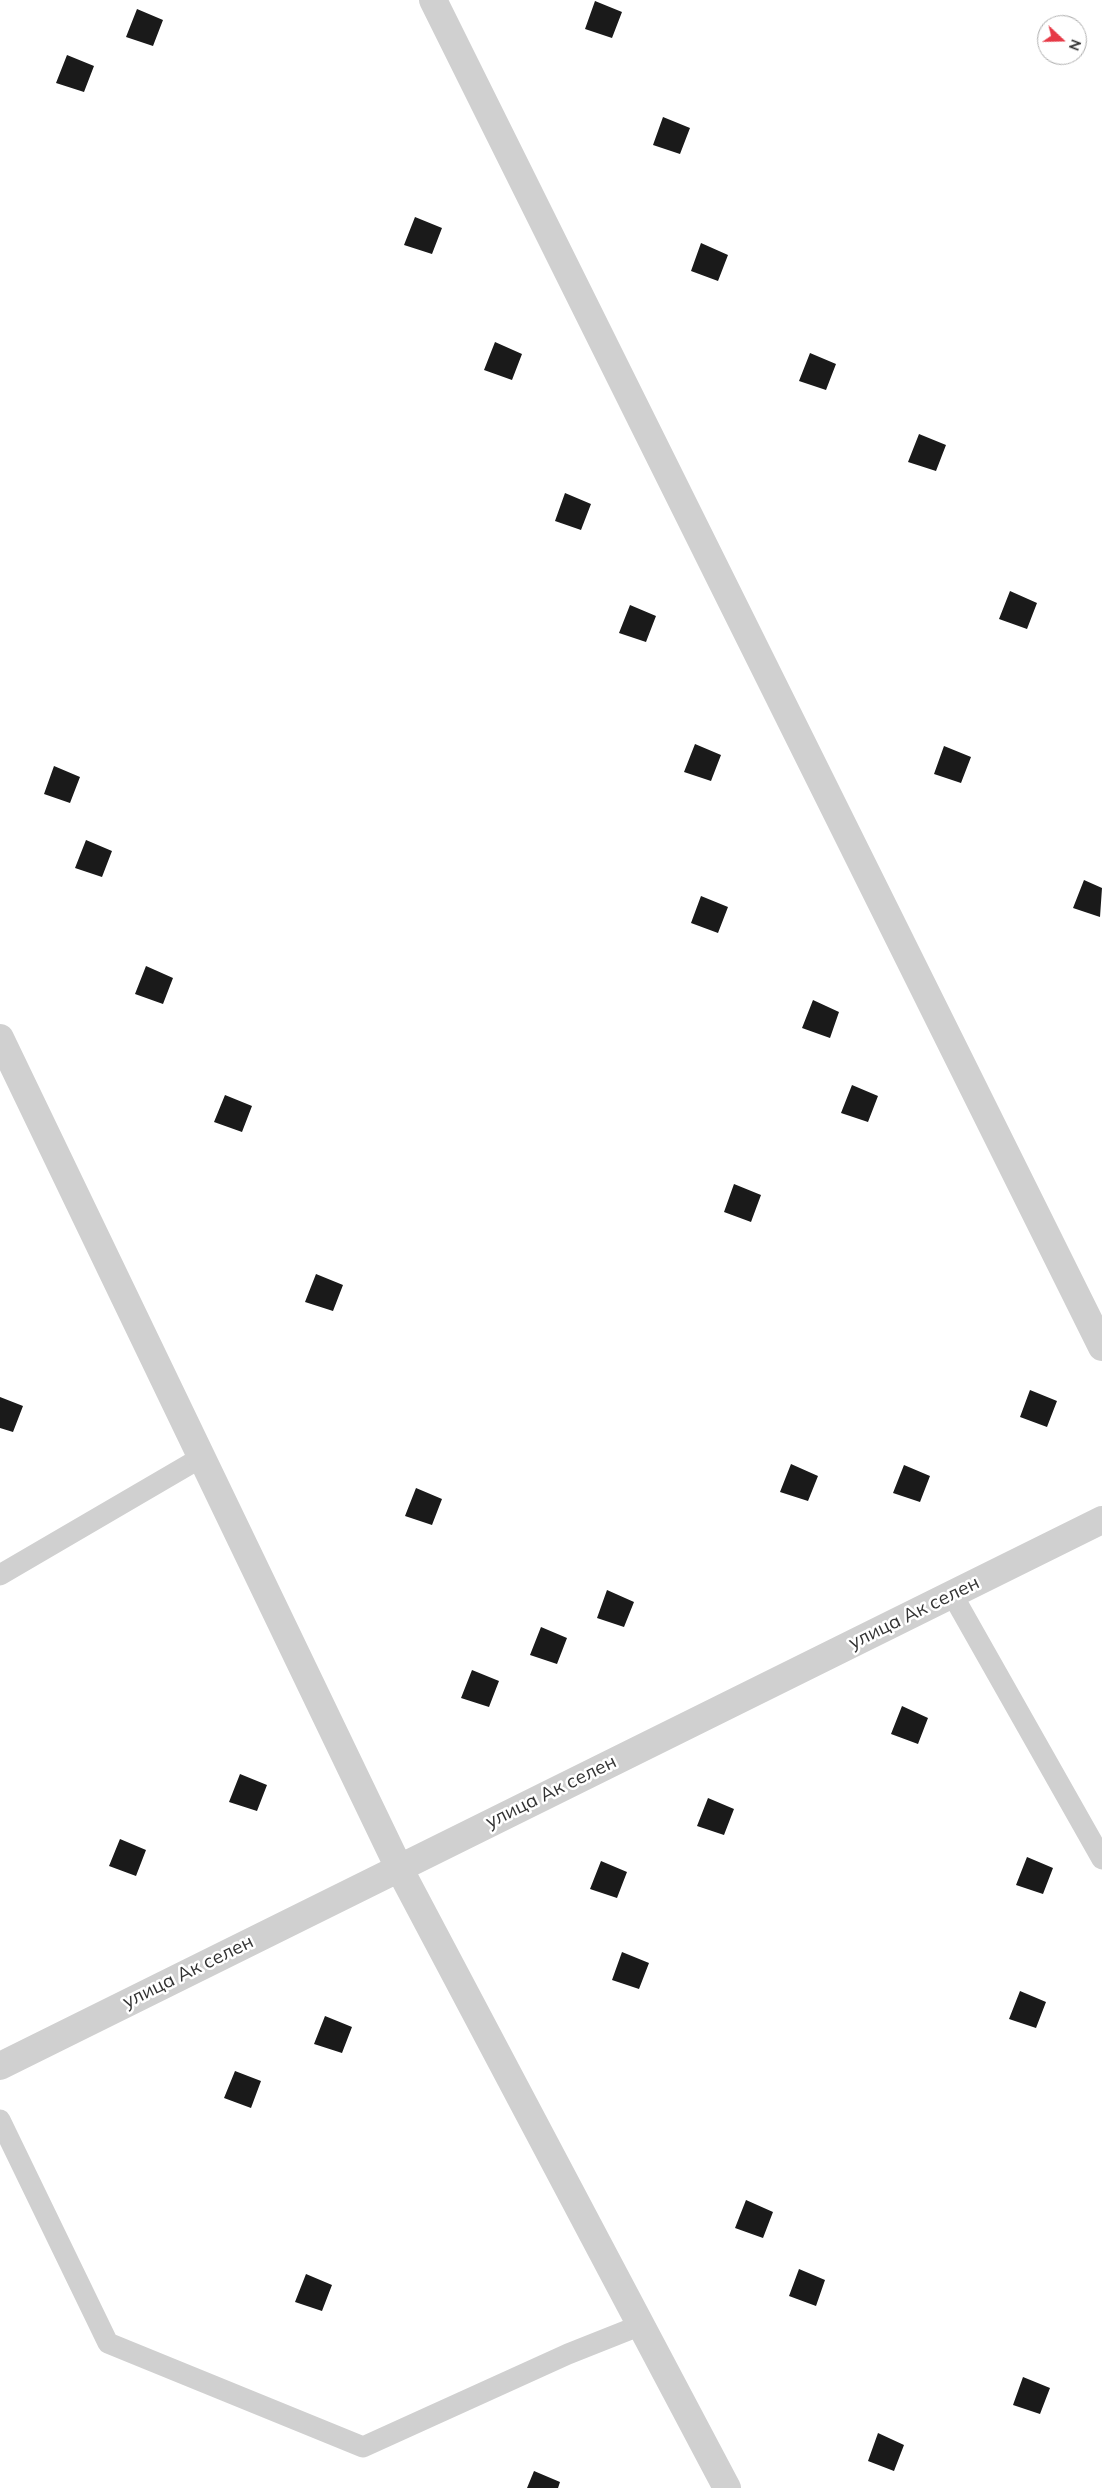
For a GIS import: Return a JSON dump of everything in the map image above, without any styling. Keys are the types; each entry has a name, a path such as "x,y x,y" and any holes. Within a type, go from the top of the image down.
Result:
{"street":[{"path":"433,0 1102,1347"},
{"path":"0,1038 399,1868 727,2488"},
{"name":"улица Ак селен","path":"0,2066 1102,1520"}],"lane":[{"path":"0,1575 202,1457"},
{"path":"952,1594 1102,1859"},
{"path":"0,2120 108,2343 363,2447 568,2354 641,2325"}],"building":[{"path":"595,1 622,12 612,38 585,29"},
{"path":"137,9 163,20 153,46 126,37"},
{"path":"67,55 94,66 84,92 56,83"},
{"path":"663,117 690,128 680,154 653,145"},
{"path":"415,217 442,228 432,254 404,245"},
{"path":"701,243 728,255 718,281 691,271"},
{"path":"495,342 522,354 512,380 484,370"},
{"path":"810,353 836,364 826,390 799,381"},
{"path":"919,434 946,445 936,471 908,462"},
{"path":"565,493 591,504 581,530 555,521"},
{"path":"1010,591 1037,603 1027,629 999,619"},
{"path":"630,605 656,616 646,642 619,633"},
{"path":"695,744 721,755 711,781 684,772"},
{"path":"944,746 971,757 961,783 934,774"},
{"path":"54,766 80,777 70,803 44,794"},
{"path":"86,840 112,851 102,877 75,868"},
{"path":"1084,880 1102,888 1100,917 1073,908"},
{"path":"701,896 728,907 718,933 691,923"},
{"path":"146,966 173,978 163,1004 135,994"},
{"path":"813,1000 839,1012 830,1038 802,1028"},
{"path":"852,1085 878,1096 868,1122 841,1113"},
{"path":"225,1095 252,1106 242,1132 214,1122"},
{"path":"734,1184 761,1195 751,1222 724,1212"},
{"path":"316,1274 343,1285 333,1311 305,1302"},
{"path":"1030,1390 1057,1401 1047,1427 1020,1417"},
{"path":"0,1397 23,1406 13,1432 0,1428"},
{"path":"791,1464 818,1476 808,1501 780,1492"},
{"path":"904,1465 930,1476 920,1502 893,1493"},
{"path":"416,1488 442,1499 432,1525 405,1516"},
{"path":"607,1590 634,1602 624,1627 597,1618"},
{"path":"541,1627 567,1638 557,1664 530,1655"},
{"path":"472,1670 499,1681 489,1707 461,1698"},
{"path":"902,1706 928,1718 918,1744 891,1734"},
{"path":"240,1774 267,1785 257,1811 229,1802"},
{"path":"708,1798 734,1809 724,1835 697,1826"},
{"path":"120,1839 146,1850 136,1876 109,1866"},
{"path":"1027,1857 1053,1868 1043,1894 1016,1885"},
{"path":"601,1861 627,1872 617,1898 590,1889"},
{"path":"622,1952 649,1963 639,1989 612,1980"},
{"path":"1020,1991 1046,2002 1036,2028 1009,2019"},
{"path":"325,2016 352,2027 342,2053 314,2044"},
{"path":"235,2071 261,2081 251,2108 224,2098"},
{"path":"746,2200 773,2212 763,2238 735,2228"},
{"path":"799,2269 825,2280 816,2306 789,2296"},
{"path":"306,2274 332,2285 322,2311 295,2302"},
{"path":"1023,2377 1050,2388 1040,2414 1013,2405"},
{"path":"878,2433 904,2445 894,2471 868,2461"},
{"path":"534,2471 560,2482 558,2488 527,2488"}]}
